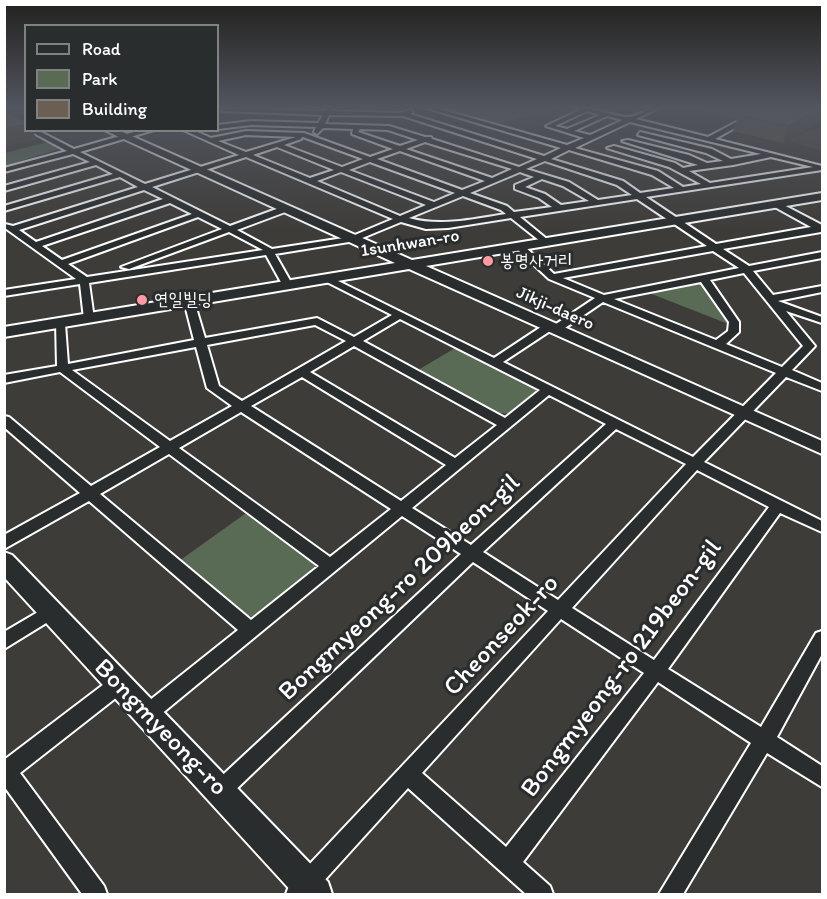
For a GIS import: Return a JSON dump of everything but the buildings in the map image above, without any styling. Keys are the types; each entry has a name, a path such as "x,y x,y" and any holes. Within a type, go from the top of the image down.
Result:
{"street":[{"path":"69,150 272,252 287,284"},
{"path":"4,170 81,150"},
{"name":"Jikji-daero","path":"152,150 822,448"},
{"path":"233,150 401,219 426,226 515,215 822,167"},
{"path":"8,226 65,212 262,150"},
{"path":"290,150 434,205"},
{"path":"347,150 504,208 545,242"},
{"path":"310,181 396,150"},
{"path":"406,150 494,180"},
{"path":"414,153 422,150"},
{"path":"458,150 574,187 596,202"},
{"path":"519,150 610,178 638,196 746,270 809,346 822,352"},
{"path":"4,292 352,239 564,150"},
{"path":"575,150 655,173 681,189"},
{"path":"595,156 607,150"},
{"path":"617,150 683,170 708,185"},
{"path":"660,150 708,166"},
{"path":"705,150 733,163"},
{"path":"754,150 822,167"},
{"path":"683,170 733,163 771,154"},
{"path":"354,174 384,162"},
{"path":"4,189 95,163"},
{"path":"4,209 119,175"},
{"path":"542,176 518,187 542,196 560,208"},
{"name":"1sunhwan-ro","path":"4,332 822,196"},
{"path":"40,198 65,212"},
{"path":"35,245 170,200"},
{"path":"776,204 822,229"},
{"path":"119,274 124,268 285,209"},
{"path":"61,263 199,214"},
{"path":"8,226 84,280 89,319"},
{"path":"552,277 822,229"},
{"path":"519,246 552,277 822,387"},
{"path":"357,273 361,264 367,260 370,247"},
{"path":"496,362 602,298 822,255"},
{"path":"448,282 460,256"},
{"path":"326,278 822,527"},
{"path":"704,278 729,314 735,327 717,345"},
{"path":"771,301 820,291"},
{"path":"189,301 213,388 822,777"},
{"path":"771,301 822,320"},
{"path":"4,543 400,315"},
{"path":"4,379 317,321 505,424"},
{"path":"60,324 63,369"},
{"name":"Cheonseok-ro","path":"306,891 408,774 562,610 696,462 809,346"},
{"path":"63,369 330,566"},
{"path":"301,371 455,464"},
{"path":"147,714 548,390"},
{"path":"4,420 250,630"},
{"name":"Bongmyeong-ro 209beon-gil","path":"220,791 471,554 615,423"},
{"name":"Bongmyeong-ro 219beon-gil","path":"507,864 656,670 778,505"},
{"name":"Bongmyeong-ro","path":"4,561 220,791 306,891"},
{"path":"4,642 50,612"},
{"path":"670,894 765,739 822,638"},
{"path":"96,894 5,772 119,684"},
{"path":"408,774 542,894"}],"green space":[{"path":"17,150 56,150 5,166 5,153"},
{"path":"700,280 731,325 644,291"},
{"path":"457,347 535,386 538,393 510,414 500,413 418,370"},
{"path":"249,511 315,561 317,571 261,617 244,616 179,561"}],"place":[{"name":"봉명사거리","path":"488,261"},
{"name":"연일빌딩","path":"142,300"}]}
